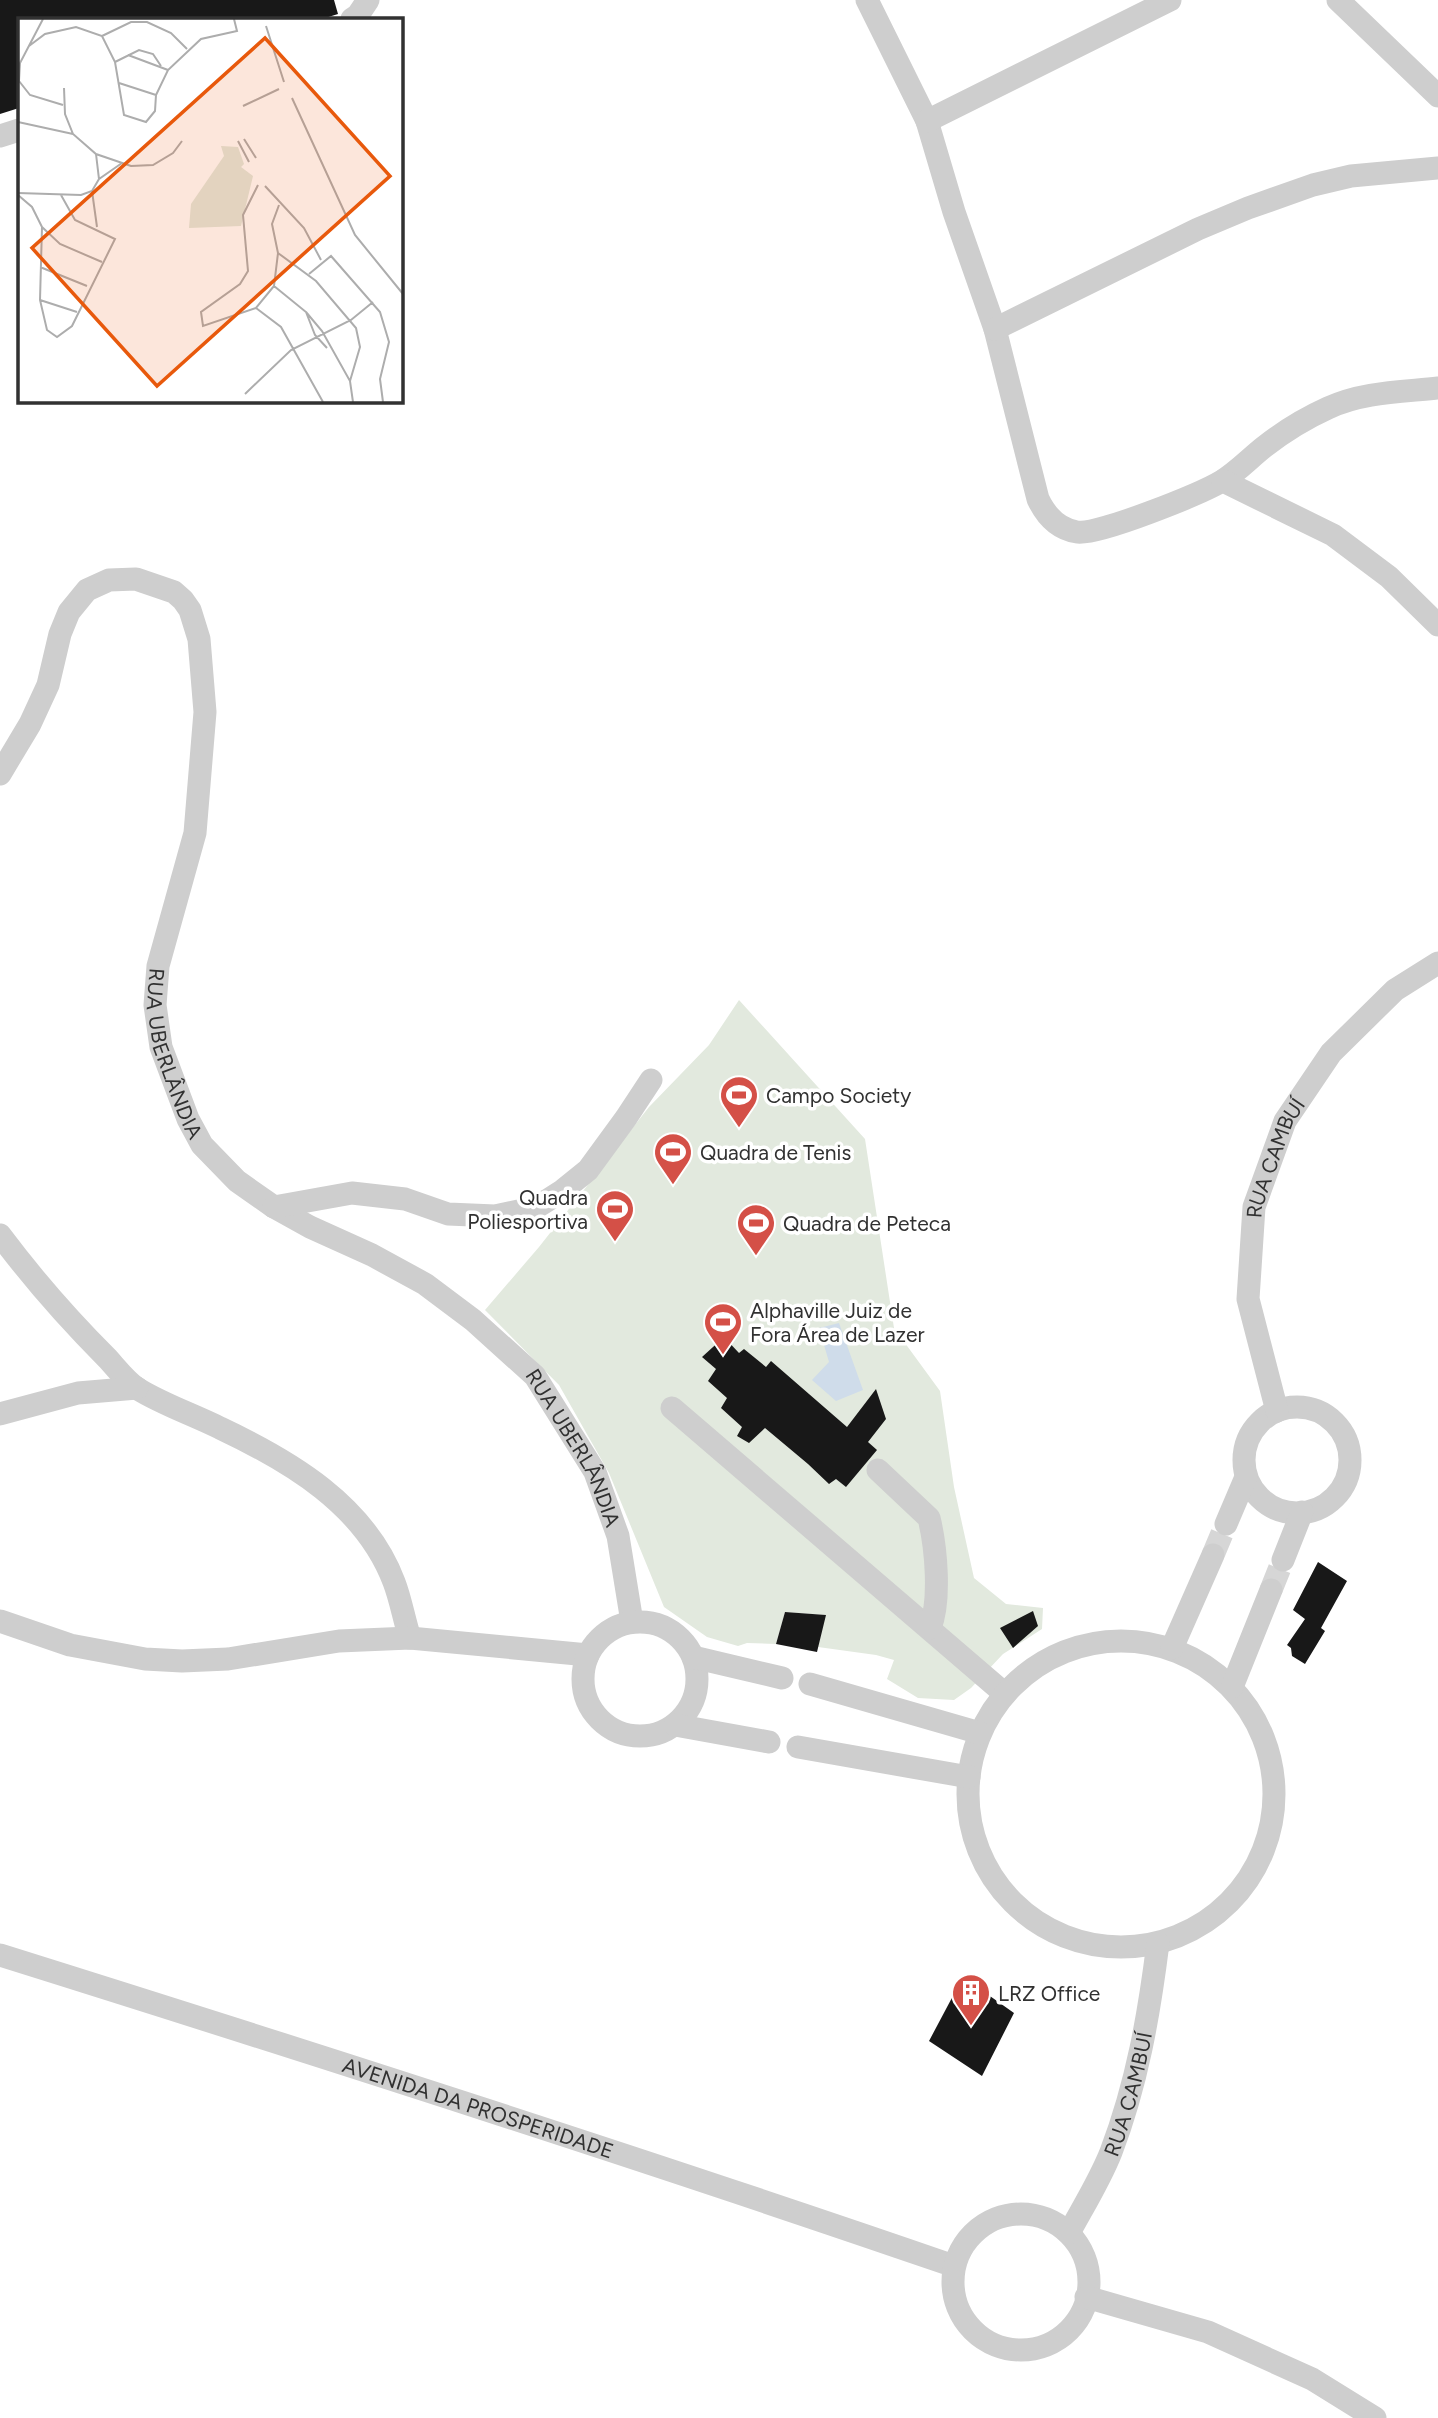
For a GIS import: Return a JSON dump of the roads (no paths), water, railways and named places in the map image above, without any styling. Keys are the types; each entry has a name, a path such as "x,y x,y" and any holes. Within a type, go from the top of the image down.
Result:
{"street":[{"path":"354,18 368,0"},
{"path":"867,0 927,121 954,212 995,329 1038,499 1049,517 1060,526 1077,533 1112,526 1223,481 1266,446 1328,408 1376,394 1438,388"},
{"path":"927,121 1170,0"},
{"path":"1338,0 1438,96"},
{"path":"0,136 18,130"},
{"path":"995,329 1198,229 1248,208 1312,185 1351,176 1438,167"},
{"path":"1223,481 1333,535 1389,577 1438,625"},
{"name":"RUA UBERLÂNDIA","path":"0,774 30,724 48,685 60,634 69,612 87,590 109,580 136,579 174,592 183,600 190,610 199,639 205,712 195,833 158,966 155,1005 161,1047 188,1119 202,1145 237,1181 274,1206 425,1284 473,1320 535,1376 595,1472 618,1536 632,1622"},
{"name":"RUA CAMBUÍ","path":"1277,1411 1248,1299 1254,1208 1285,1121 1331,1052 1395,990 1438,963"},
{"path":"274,1206 352,1194 405,1199 448,1214 495,1216 537,1207 588,1170 651,1080"},
{"path":"0,1235 77,1329 137,1388 258,1446 312,1480 337,1500 367,1534 383,1559 394,1582 410,1638"},
{"path":"0,1414 78,1394 137,1388"},
{"path":"1304,1407 1320,1411 1334,1422 1344,1435 1350,1451 1349,1469 1343,1485 1333,1499 1318,1508 1302,1512 1284,1511 1268,1504 1255,1492 1246,1477 1244,1459 1247,1441 1256,1426 1277,1411 1304,1407"},
{"path":"672,1408 1005,1694"},
{"path":"878,1470 929,1518 936,1593 930,1628"},
{"path":"1226,1524 1246,1477"},
{"path":"1283,1560 1302,1512"},
{"path":"1172,1648 1213,1555"},
{"path":"1232,1687 1270,1590"},
{"path":"0,1620 70,1646 169,1661 228,1658 339,1641 410,1638 588,1655"},
{"path":"632,1622 650,1622 668,1629 683,1641 693,1657 698,1675 696,1694 688,1711 675,1725 658,1734 639,1737 620,1734 603,1725 591,1710 583,1693 583,1673 588,1655 599,1639 614,1628 632,1622"},
{"path":"1127,1640 1172,1648 1204,1664 1232,1687 1258,1724 1273,1767 1274,1813 1261,1858 1236,1896 1200,1925 1158,1943 1109,1947 1061,1936 1019,1910 988,1872 971,1826 969,1777 980,1733 1005,1694 1040,1664 1081,1646 1127,1640"},
{"path":"693,1657 782,1678"},
{"path":"810,1684 980,1733"},
{"path":"675,1725 769,1742"},
{"path":"798,1747 969,1777"},
{"name":"RUA CAMBUÍ","path":"1069,2233 1110,2155 1135,2082 1149,2017 1158,1943"},
{"name":"AVENIDA DA PROSPERIDADE","path":"0,1955 719,2186 954,2266"},
{"path":"1010,2214 1032,2214 1053,2221 1069,2233 1082,2250 1088,2270 1083,2310 1071,2329 1054,2342 1033,2349 1012,2350 991,2344 973,2332 960,2315 953,2294 954,2266 959,2252 972,2234 989,2221 1010,2214"},
{"path":"1086,2297 1208,2332 1312,2379 1375,2418"}],"water":[{"path":"839,1323 863,1390 836,1401 812,1380 829,1362 819,1328"}],"tunnel":[{"path":"1213,1555 1226,1524"},
{"path":"1271,1590 1283,1560"}],"place":[{"name":"Campo Society","path":"739,1129"},
{"name":"Quadra de Tenis","path":"673,1186"},
{"name":"Quadra Poliesportiva","path":"615,1243"},
{"name":"Quadra de Peteca","path":"756,1257"},
{"name":"Alphaville Juiz de Fora Área de Lazer","path":"723,1356"},
{"name":"LRZ Office","path":"971,2027"}]}
